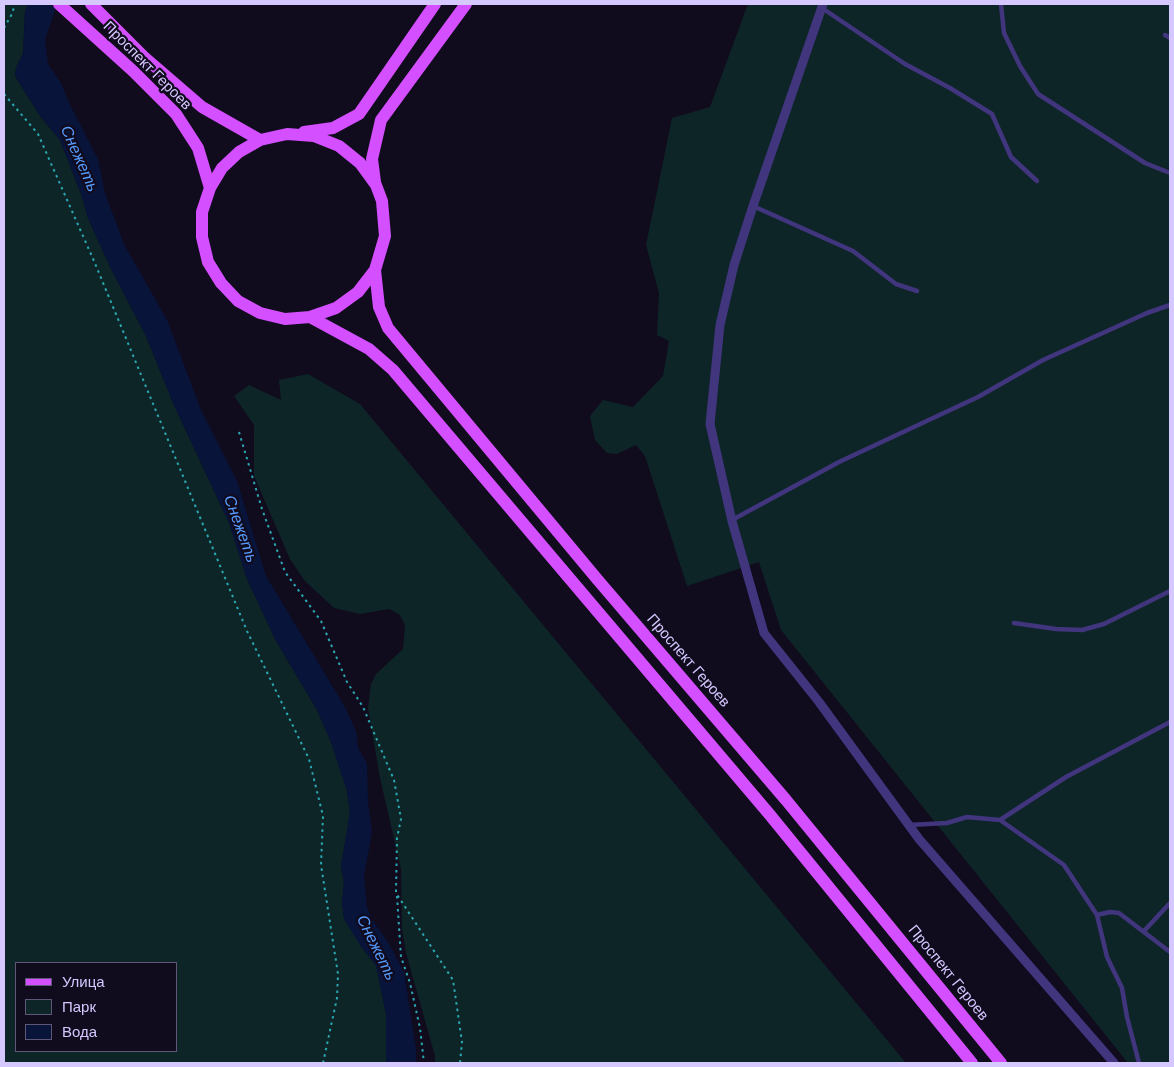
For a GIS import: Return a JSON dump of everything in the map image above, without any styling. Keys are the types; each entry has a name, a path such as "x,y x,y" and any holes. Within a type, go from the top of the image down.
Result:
{"main road":[{"name":"Проспект Героев","path":"59,4 82,23 176,114 198,148 210,188"},
{"path":"91,4 144,58 202,107 260,140"},
{"path":"287,134 333,128 359,114 435,4"},
{"path":"376,185 372,159 381,120 466,4"},
{"name":"Проспект Героев","path":"287,134 314,136 339,146 360,163 376,185 384,210 385,236 375,270 358,292 336,308 310,318 285,318 260,313 238,301 221,283 208,262 202,237 202,212 210,188 222,168 239,152 260,140 287,134"},
{"name":"Проспект Героев","path":"375,270 379,307 388,328 591,572 786,800 1000,1063"},
{"name":"Проспект Героев","path":"310,318 369,349 393,370 770,815 972,1063"}],"street":[{"path":"822,6 734,265 720,325 710,424 732,521 764,633 819,702 909,825 1114,1063"}],"lane":[{"path":"1001,4 1004,33 1020,66 1038,94 1145,163 1170,173"},
{"path":"822,6 905,64 950,88 992,114 1011,158 1037,181"},
{"path":"1165,35 1170,38"},
{"path":"753,206 853,251 896,284 917,291"},
{"path":"732,521 839,462 978,397 1043,360 1147,313 1170,305"},
{"path":"1014,624 1056,630 1082,630 1104,624 1170,591"},
{"path":"1000,820 1066,777 1170,722"},
{"path":"909,825 947,823 967,817 1000,820 1064,865 1097,915 1107,957 1122,988 1127,1017 1139,1063"},
{"path":"1144,931 1170,903"},
{"path":"1097,915 1110,912 1119,913 1170,952"}],"path":[{"path":"4,28 13,12 14,4"},
{"path":"4,94 38,134 94,261 247,631 308,759 323,816 321,865 338,974 337,998 323,1063"},
{"path":"239,432 262,509 285,572 321,621 347,682 363,707 394,780 401,819 397,838 396,893 402,957 420,1028 424,1063"},
{"path":"396,893 453,980 462,1042 460,1063"}],"green space":[{"path":"4,4 28,4 25,11 23,53 16,68 15,76 40,116 60,140 81,194 88,218 110,267 146,336 173,403 229,523 247,579 275,639 317,710 331,742 347,791 350,812 341,866 344,882 342,902 344,918 362,948 376,965 386,1014 386,1063 4,1063"},
{"path":"748,4 1170,4 1170,1063 1128,1063 781,630 759,562 687,586 645,456 636,445 617,454 607,453 595,440 590,416 603,400 633,407 663,376 669,341 657,335 659,293 646,245 672,118 710,107"},
{"path":"308,374 360,404 906,1063 435,1063 435,1056 406,953 402,929 401,869 380,778 368,708 371,684 376,674 403,649 405,625 400,615 389,609 360,614 334,608 304,580 290,559 254,476 254,425 234,396 249,385 281,400 279,380"}],"water":[{"name":"Снежеть","path":"28,4 57,4 45,40 48,64 61,83 69,103 98,159 105,193 124,244 167,320 201,410 237,481 266,576 345,707 356,731 358,748 367,763 368,802 372,832 364,877 367,906 371,918 389,944 404,972 416,1049 416,1063 386,1063 386,1014 376,965 362,948 344,919 342,902 344,882 341,866 350,812 347,791 331,742 317,710 275,639 247,579 229,523 173,403 146,336 110,267 88,218 81,194 60,140 40,116 15,76 16,68 23,53 25,11"}]}
